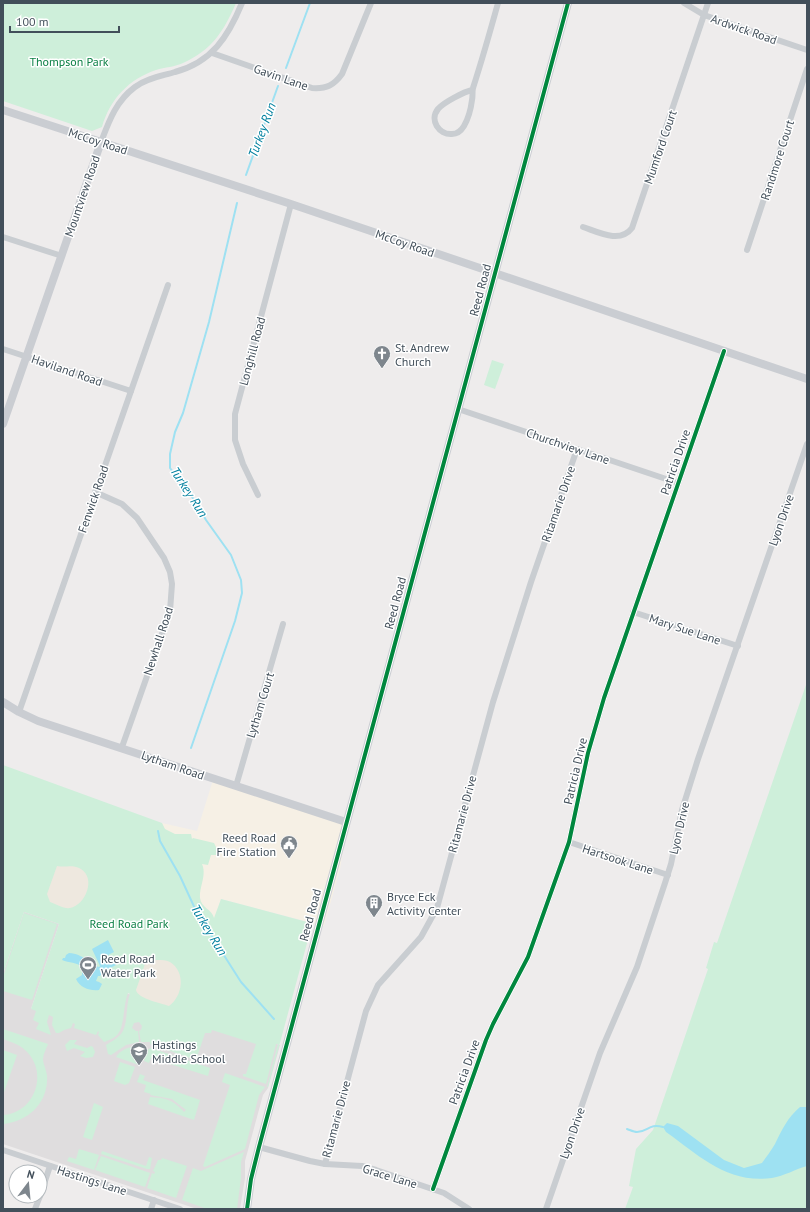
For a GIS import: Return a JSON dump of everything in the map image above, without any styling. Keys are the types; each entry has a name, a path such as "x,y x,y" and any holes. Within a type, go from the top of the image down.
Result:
{"main road":[{"name":"Reed Road","path":"247,1209 251,1179 259,1146 568,3"},
{"name":"McCoy Road","path":"3,110 291,204 807,379"},
{"name":"Mountview Road","path":"3,424 101,142"},
{"name":"Lytham Road","path":"3,702 38,721 122,747 346,822"}],"street":[{"name":"Mountview Road","path":"101,142 114,110 121,99 137,85 157,77 188,68 212,53 221,44 242,3"},
{"name":"Gavin Lane","path":"212,53 312,88 330,86 336,82 342,74 371,3"},
{"path":"472,90 463,93 438,110 435,118 435,124 443,133 450,135 459,132 463,128 472,100 472,90 498,3"},
{"name":"Ardwick Road","path":"684,3 695,11 704,15 807,50"},
{"name":"Mumford Court","path":"583,227 615,236 625,235 632,228 708,3"},
{"name":"Randmore Court","path":"747,250 807,69"},
{"name":"Longhill Road","path":"258,495 243,464 235,440 234,414 291,204"},
{"path":"3,237 62,256"},
{"name":"Fenwick Road","path":"19,712 168,285"},
{"name":"Haviland Road","path":"3,348 130,391"},
{"name":"Patricia Drive","path":"433,1189 486,1040 528,957 568,842 588,752 606,691 724,351"},
{"name":"Churchview Lane","path":"458,409 678,483"},
{"name":"Lyon Drive","path":"546,1209 600,1053 637,967 668,875 682,810 698,759 807,444"},
{"name":"Ritamarie Drive","path":"325,1164 366,1011 378,984 421,937 437,908 493,702 531,582 577,449"},
{"name":"Newhall Road","path":"95,492 122,504 137,518 164,558 170,572 172,584 170,611 122,747"},
{"name":"Mary Sue Lane","path":"633,612 738,646"},
{"name":"Lytham Court","path":"236,786 284,624"},
{"name":"Hartsook Lane","path":"568,842 668,875"},
{"name":"Grace Lane","path":"259,1146 286,1155 325,1164 369,1168 444,1193 469,1209"},
{"name":"Hastings Lane","path":"3,1150 180,1209"},
{"path":"48,1172 50,1166"},
{"path":"151,1209 154,1200"}],"shaded area":[{"path":"214,777 348,821 340,869 324,926 221,899 212,926 194,895 162,823 197,831"},
{"name":"Hastings Middle School","path":"24,912 59,924 31,1009 126,993 280,1045 268,1088 263,1095 245,1161 245,1178 240,1209 197,1209 3,1144 3,974"}],"green space":[{"name":"Thompson Park","path":"3,3 236,3 222,31 209,46 193,58 183,63 156,70 137,79 122,91 115,99 102,127 92,131 3,101"},
{"path":"492,360 504,364 495,389 484,385"},
{"path":"807,682 807,1209 625,1209 633,1187 629,1186 636,1149 653,1130 708,969 706,968 714,942 717,943"},
{"name":"Reed Road Park","path":"3,765 162,823 165,829 175,834 191,834 192,839 214,843 217,849 217,855 211,855 208,865 202,864 204,872 200,898 202,904 211,912 214,918 221,899 311,923 313,921 268,1087 278,1044 276,1044 266,1084 243,1076 243,1074 246,1074 256,1044 212,1030 211,1033 205,1033 196,1060 150,1044 150,1042 141,1042 139,1031 141,1030 142,1026 139,1022 134,1023 132,1028 138,1031 139,1042 126,1045 111,1055 108,1054 106,1045 119,1036 126,1022 130,994 128,993 119,1033 113,1038 104,1042 98,1035 98,1031 96,1035 74,1028 75,1024 73,1023 71,1028 56,1033 52,1025 53,1017 49,1015 47,1022 51,1035 36,1029 39,1023 33,1020 36,1011 31,1009 59,924 24,912 3,974"},
{"path":"24,913 57,924 32,1000 3,991 3,977"},
{"path":"3,1029 48,1044 43,1058 47,1078 46,1090 43,1097 34,1110 27,1115 4,1124 3,1115 24,1107 31,1099 35,1090 37,1079 36,1069 32,1059 20,1046 3,1039"},
{"path":"70,1040 77,1040 74,1044 87,1048 91,1046 93,1047 95,1052 93,1057 86,1058 80,1056 85,1052 74,1048 67,1051 65,1045"},
{"path":"136,1046 144,1046 139,1065 116,1057 125,1049"},
{"path":"151,1048 210,1068 208,1076 151,1058 149,1063 144,1061 147,1050"},
{"path":"3,1050 17,1055 3,1095"},
{"path":"120,1062 135,1067 129,1083 125,1085 114,1081"},
{"path":"225,1073 265,1087 259,1095 245,1149 205,1167 203,1166 230,1085 222,1082"},
{"path":"140,1074 145,1076 143,1080 200,1100 194,1120 148,1104 150,1097 161,1098 173,1102 184,1112 186,1110 172,1099 150,1095 151,1094 144,1092 146,1085 137,1082"},
{"path":"94,1103 103,1107 92,1140 83,1137"},
{"path":"79,1149 99,1155 94,1170 67,1161 69,1157 76,1159"},
{"path":"102,1151 146,1166 149,1157 152,1158 150,1169 101,1154"},
{"path":"244,1152 241,1162 241,1178 237,1209 207,1209 182,1200 193,1168 201,1171"},
{"path":"101,1156 150,1173 145,1187 95,1170"},
{"path":"162,1158 187,1166 176,1198 147,1188 152,1173 154,1174 155,1172 153,1171 158,1160 161,1160"}],"sand":[{"path":"57,866 81,869 88,878 87,891 81,902 76,906 65,908 50,902 47,894"},
{"path":"165,960 170,962 179,972 181,984 180,990 174,1002 169,1006 145,998 136,990 145,964 149,961"}],"water":[{"path":"108,940 114,952 108,955 111,960 113,959 116,965 98,976 96,981 102,984 99,990 92,990 80,985 76,979 82,975 82,967 78,964 62,960 63,958 65,958 69,953 78,955 99,967 100,966 92,949"},
{"path":"800,1107 807,1107 807,1166 772,1178 756,1179 741,1177 715,1166 666,1132 663,1127 667,1123 678,1126 724,1160 744,1168 762,1163 788,1120"}],"waterway":[{"name":"Turkey Run","path":"286,68 310,3"},
{"name":"Turkey Run","path":"246,175 278,86"},
{"name":"Turkey Run","path":"191,748 235,621 242,593 241,580 231,555 206,520 195,501 170,468 170,454 175,432 183,413 209,322 237,203"},
{"name":"Turkey Run","path":"158,831 160,841 180,876 197,913 241,982 274,1019"},
{"name":"Turkey Run","path":"627,1129 641,1132 655,1126 663,1127"}],"cycle path":[{"path":"247,1209 251,1179 259,1147 568,3"},
{"path":"433,1189 486,1040 528,957 569,842 588,753 604,698 724,351"}],"place":[{"name":"St. Andrew Church","path":"382,369"},
{"name":"Reed Road Fire Station","path":"289,859"},
{"name":"Bryce Eck Activity Center","path":"374,918"},
{"name":"Reed Road Water Park","path":"88,980"},
{"name":"Hastings Middle School","path":"139,1066"}]}
